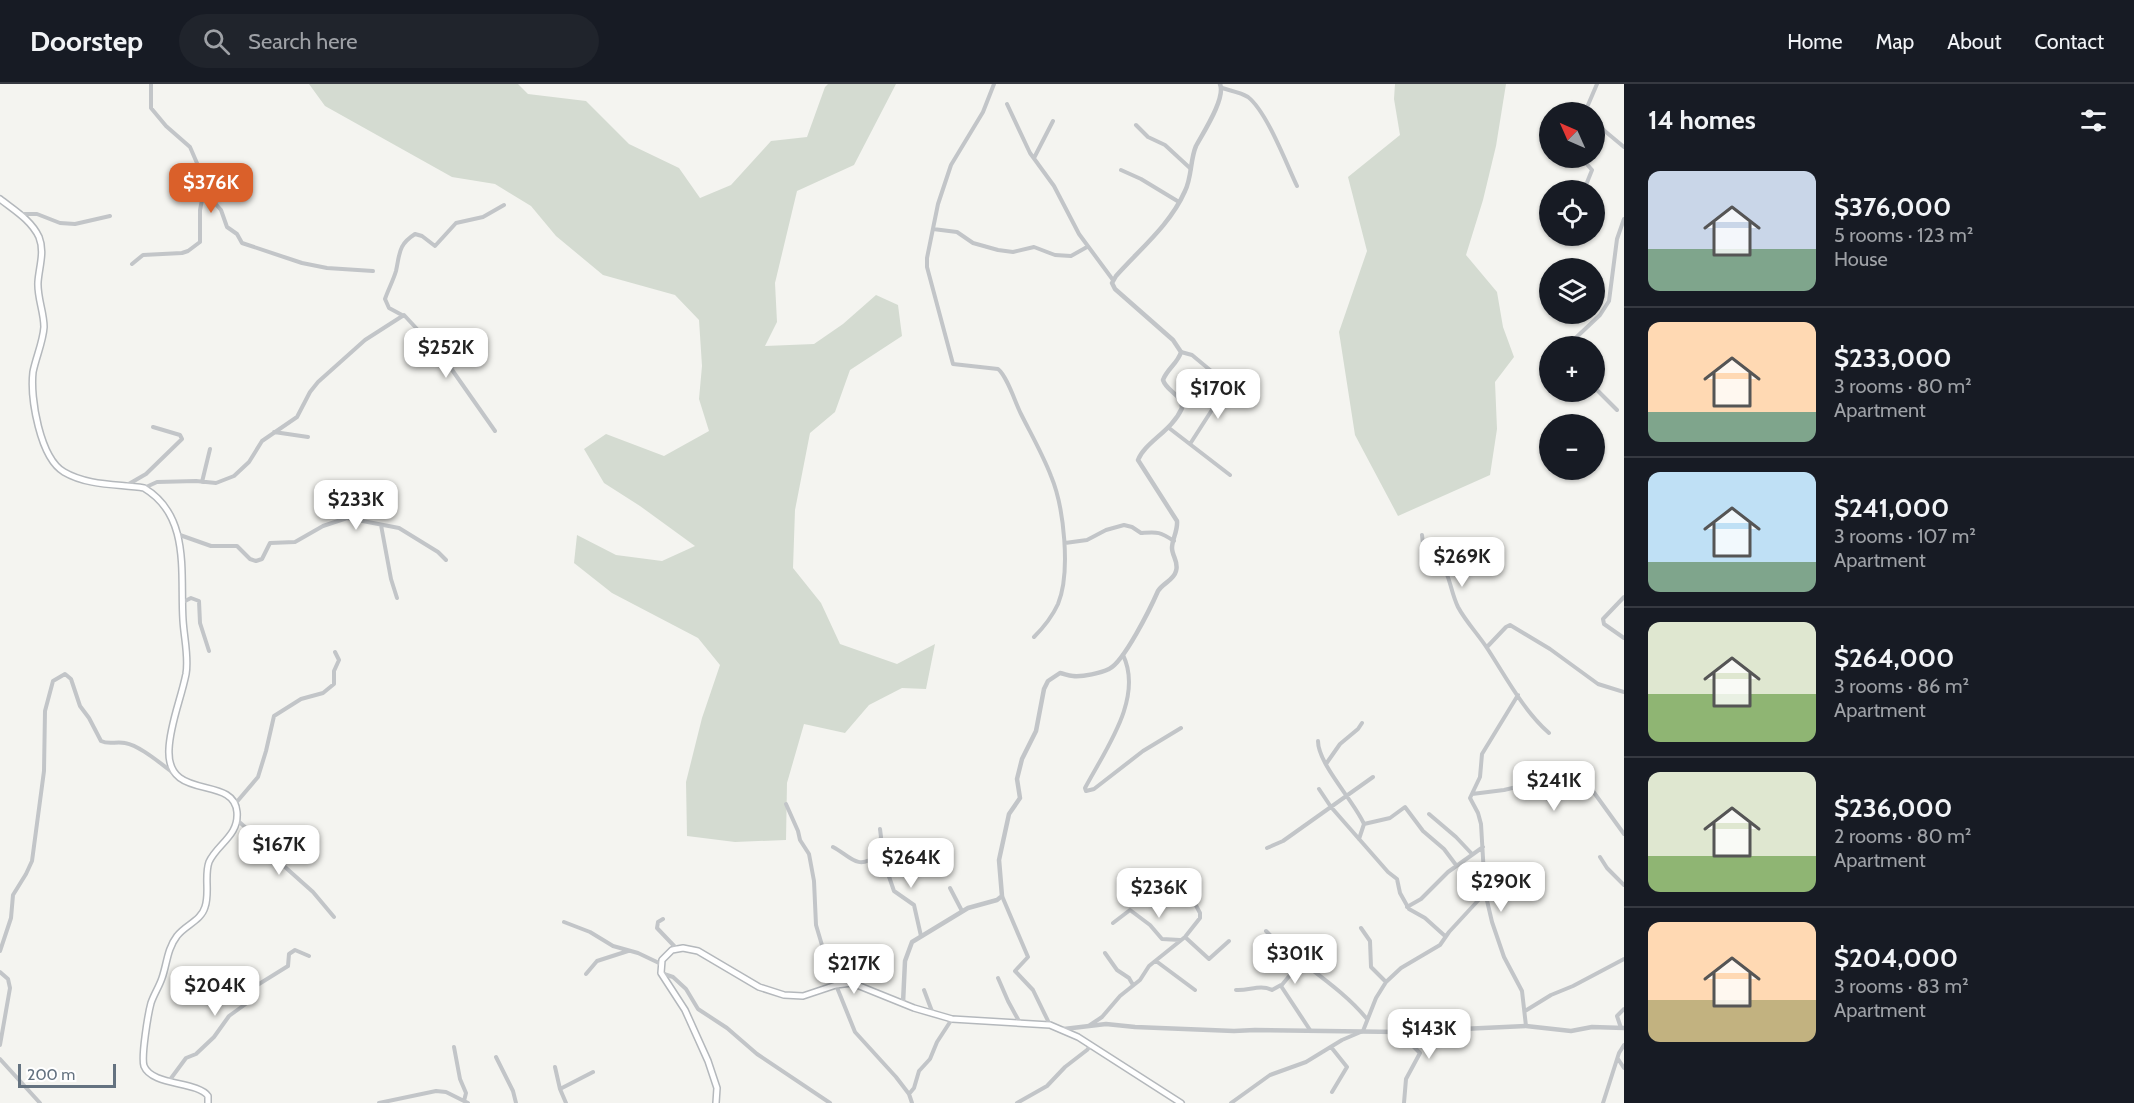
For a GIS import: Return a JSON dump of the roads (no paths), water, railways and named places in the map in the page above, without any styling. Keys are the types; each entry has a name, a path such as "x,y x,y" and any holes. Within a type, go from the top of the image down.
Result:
{"main road":[{"path":"0,199 35,231 41,245 38,282 44,327 33,373 33,389 38,421 51,460 66,473 80,480 144,488 165,506 171,516 176,534 184,582 186,672 169,748 169,763 175,774 187,782 227,795 235,804 237,820 231,836 209,863 205,907 201,915 181,931 171,945 147,1023 144,1066 150,1072 168,1081 202,1089 208,1096 208,1103"},
{"path":"716,1103 717,1088 708,1061 685,1010 661,973 664,957 677,949 698,951 770,992 803,996 852,982 933,1015 952,1019 1050,1024 1064,1029 1091,1045 1181,1103"}],"street":[{"path":"132,264 143,255 182,253 200,242 203,177 193,150 166,126 151,108 151,84"},
{"path":"994,84 983,112 951,165 938,204 927,267 953,364 998,369 1003,373 1014,401 1053,479 1065,543 1062,586 1059,602 1049,621 1034,637"},
{"path":"1589,102 1597,84"},
{"path":"1113,280 1161,229 1187,188 1194,151 1220,97 1221,86 1239,92 1254,102 1266,119 1297,186"},
{"path":"1007,104 1034,158 1054,186 1068,216 1088,247 1113,280 1115,289 1173,340 1180,352 1163,380 1167,388 1180,398 1182,403 1180,415 1143,451 1138,460 1177,521 1178,527 1172,548 1177,564 1176,573 1160,588 1124,655 1108,669 1075,676 1060,674 1051,678 1045,685 1036,731 1022,759 1018,773 1016,783 1020,798 1009,814 1000,852 998,867 1002,897 1028,957 1015,971 1033,990 1050,1024"},
{"path":"1034,158 1053,121"},
{"path":"1136,125 1148,137 1165,145 1191,170"},
{"path":"1605,131 1624,147"},
{"path":"1121,170 1141,178 1179,202"},
{"path":"204,190 221,210 227,227 237,234 242,243 302,263 327,268 373,271"},
{"path":"495,431 443,357 407,316 389,308 385,299 405,240 415,234 422,236 435,246 456,223 483,217 504,205"},
{"path":"19,214 37,214 60,223 75,224 110,216"},
{"path":"1578,336 1600,315 1609,301 1617,239 1624,219"},
{"path":"933,229 957,232 974,243 1013,252 1034,247 1055,255 1071,256 1088,247"},
{"path":"144,488 157,482 216,483 234,476 249,462 262,441 297,417 314,387 365,340 403,315"},
{"path":"1180,352 1192,355 1246,400"},
{"path":"1190,444 1228,385"},
{"path":"1605,398 1617,410"},
{"path":"127,485 146,474 182,440 180,435 153,427"},
{"path":"1169,428 1230,475"},
{"path":"273,432 308,437"},
{"path":"202,482 210,449"},
{"path":"176,534 212,546 224,548 237,546 250,559 256,561 261,559 270,543 290,543 300,540 318,528 342,518 399,528 438,552 446,560"},
{"path":"381,525 397,598"},
{"path":"1065,543 1087,540 1106,530 1124,525 1141,533 1156,531 1173,541"},
{"path":"1422,535 1425,546 1443,565 1458,607 1527,709 1549,733"},
{"path":"1624,597 1603,619 1610,628 1624,638"},
{"path":"183,602 191,598 199,602 200,623 209,651"},
{"path":"1487,647 1506,627 1510,626 1550,649 1598,684 1624,692"},
{"path":"235,804 257,780 274,716 301,699 323,693 334,684 334,671 339,660 335,652"},
{"path":"1124,655 1129,667 1129,696 1106,750 1085,788 1086,791 1094,789 1151,745 1181,728"},
{"path":"0,951 11,918 13,895 32,861 44,771 45,711 53,681 65,674 71,679 80,706 101,741 105,743 124,742 150,756 175,774"},
{"path":"1518,695 1482,754 1480,777 1470,798 1480,818 1485,892 1492,922 1501,951 1522,991 1526,1026"},
{"path":"1326,764 1340,744 1362,723"},
{"path":"1318,741 1318,748 1326,764 1364,824 1359,839"},
{"path":"1570,776 1580,788"},
{"path":"1267,848 1283,841 1373,777"},
{"path":"1471,794 1504,790 1533,783 1551,802 1580,788 1591,788 1624,834"},
{"path":"1319,789 1330,807 1388,872 1397,879 1407,907 1425,918 1445,936"},
{"path":"786,804 800,840 809,854 814,881 816,925 827,963 852,982"},
{"path":"1364,824 1395,817 1405,807 1423,831 1444,849 1455,865"},
{"path":"1429,814 1472,854"},
{"path":"237,820 313,892 334,917"},
{"path":"833,847 854,861 865,862 874,858 880,844 880,829"},
{"path":"1407,907 1421,899 1455,865 1483,847"},
{"path":"1600,857 1607,868 1624,885"},
{"path":"874,858 886,868 894,891 915,906 921,936"},
{"path":"1090,1025 1102,1017 1156,961 1185,937 1201,915 1184,883"},
{"path":"950,888 962,911"},
{"path":"1231,1103 1270,1075 1306,1062 1363,1031 1376,998 1386,982 1401,968 1438,947 1445,936 1485,892"},
{"path":"903,1003 906,953 912,942 976,904 1002,897"},
{"path":"1113,923 1130,910 1150,925 1162,939 1181,940"},
{"path":"663,919 658,922 657,928 677,949"},
{"path":"564,922 590,932 613,946 659,963 661,966"},
{"path":"1361,928 1370,941 1371,967 1386,982"},
{"path":"1266,931 1278,944 1353,1003 1367,1020"},
{"path":"1185,937 1209,959 1229,940"},
{"path":"1236,990 1243,991 1265,986 1272,990 1281,985 1318,941"},
{"path":"168,1081 186,1058 196,1054 214,1037 229,1017 247,1003 251,989 288,966 289,954 295,950 309,956"},
{"path":"586,974 597,961 629,951"},
{"path":"1105,953 1117,970 1129,978 1133,985"},
{"path":"1525,1011 1551,995 1624,959"},
{"path":"1156,961 1195,990"},
{"path":"0,972 8,979 10,988 0,1046"},
{"path":"661,973 673,977 686,989 698,1009 727,1028 757,1054 830,1103"},
{"path":"998,978 1020,1023"},
{"path":"836,985 855,1032 896,1077 909,1094 912,1103"},
{"path":"1281,985 1310,1030"},
{"path":"924,990 933,1015"},
{"path":"1064,1029 1106,1024 1136,1028 1234,1031 1398,1032 1526,1026 1571,1031 1592,1027 1622,1028 1617,1016 1624,1009"},
{"path":"909,1094 914,1088 919,1071 930,1059 937,1042 952,1019"},
{"path":"1398,1032 1420,1053 1406,1079 1404,1103"},
{"path":"1017,1103 1047,1086 1091,1045"},
{"path":"1603,1103 1624,1045"},
{"path":"454,1047 466,1102"},
{"path":"1331,1047 1347,1068 1332,1092"},
{"path":"496,1057 513,1090 516,1103"},
{"path":"1618,1058 1624,1068"},
{"path":"0,1059 40,1103"},
{"path":"555,1067 566,1103"},
{"path":"560,1089 593,1072"},
{"path":"379,1103 436,1091 446,1092 466,1102"}]}
